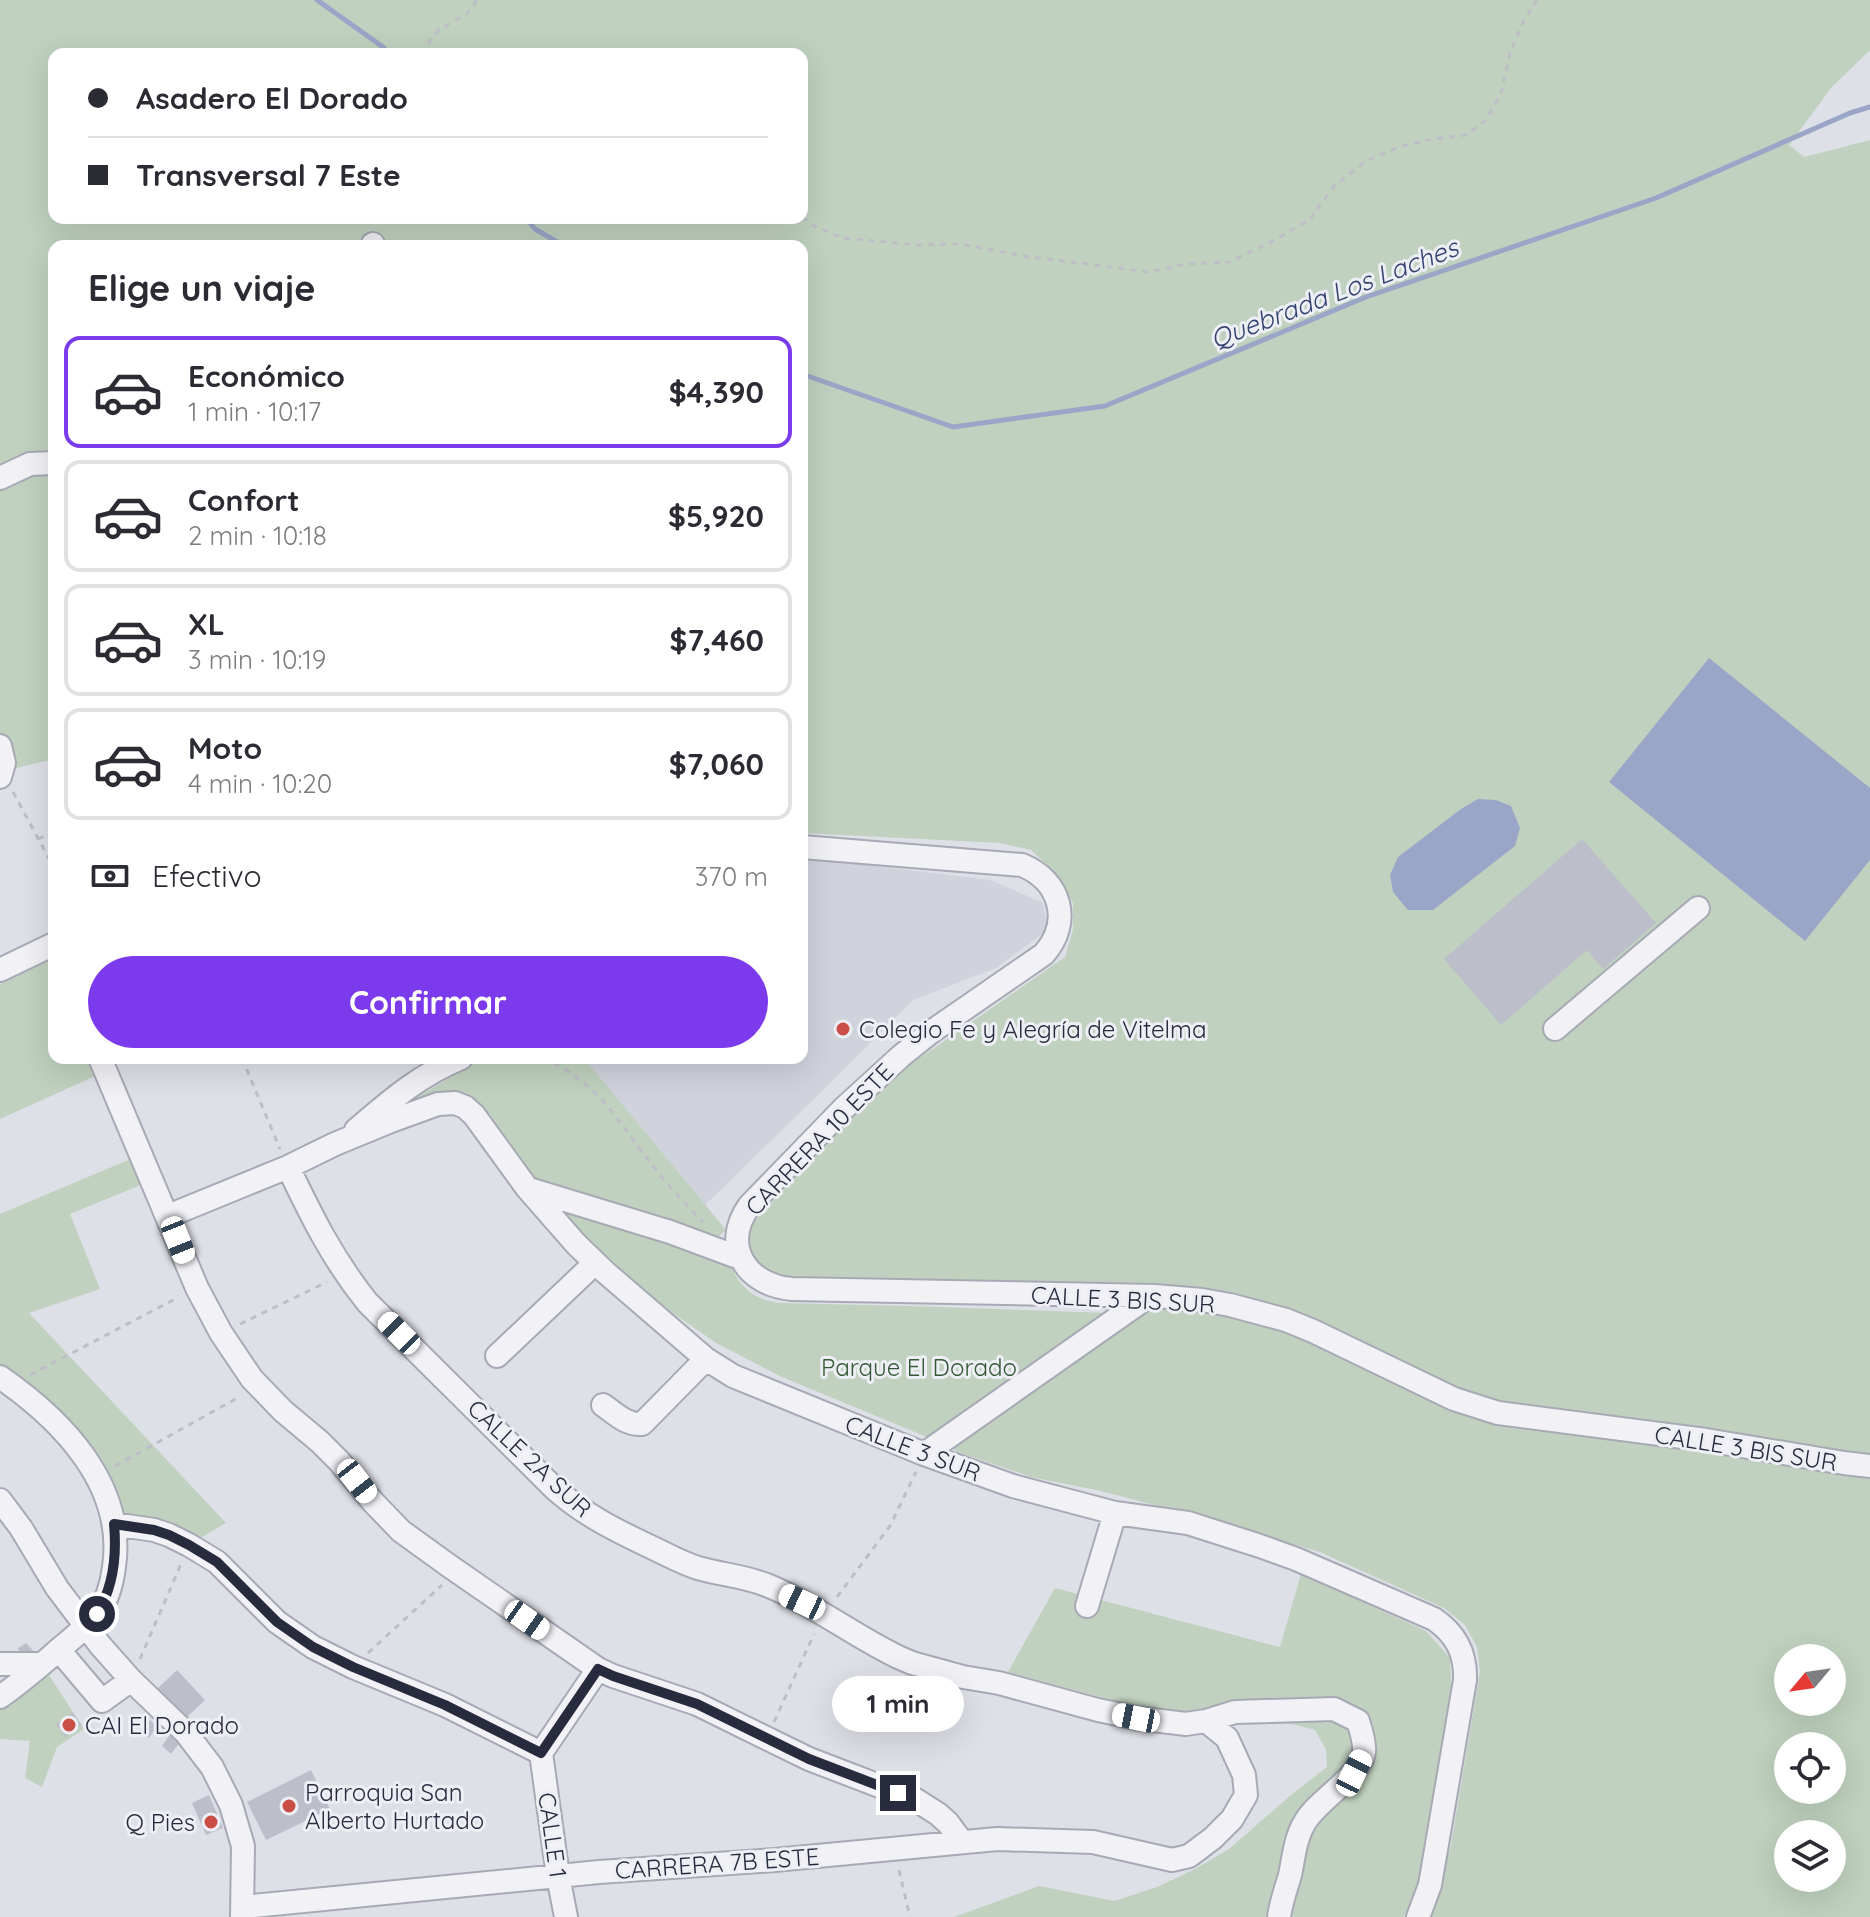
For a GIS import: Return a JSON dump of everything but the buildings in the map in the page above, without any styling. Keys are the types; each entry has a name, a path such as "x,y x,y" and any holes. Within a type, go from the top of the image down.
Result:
{"street":[{"path":"0,478 30,464 48,463"},
{"path":"0,746 4,763 1,774"},
{"name":"CARRERA 10 ESTE","path":"740,1258 737,1240 740,1222 749,1206 844,1108 901,1056 1044,954 1054,940 1059,922 1058,903 1051,886 1038,873 1022,865 808,847"},
{"path":"1555,1029 1698,908"},
{"path":"0,970 48,947"},
{"path":"103,1064 197,1288 221,1333 258,1386 339,1461 401,1531 598,1669 697,1704 809,1759 916,1800 948,1823 962,1842"},
{"path":"168,1216 288,1167 335,1144 413,1083 448,1064"},
{"name":"CALLE 3 SUR","path":"335,1144 438,1104 460,1105 474,1115 527,1188 595,1263 706,1359 733,1376 924,1454 1013,1486 1115,1513 1188,1523 1284,1555 1443,1625 1457,1640 1464,1660 1465,1680 1430,1885 1418,1917"},
{"name":"CALLE 2A SUR","path":"288,1167 322,1238 344,1274 367,1302 554,1488 582,1511 614,1530 684,1563 769,1586 885,1651 925,1667 963,1677 999,1683 1098,1710 1186,1724 1243,1711 1334,1709 1358,1721 1364,1753 1354,1773 1323,1800 1304,1822 1294,1850 1279,1917"},
{"path":"527,1188 670,1232 740,1258"},
{"name":"CALLE 3 BIS SUR","path":"740,1258 762,1281 792,1289 1149,1296 1230,1305 1286,1320 1454,1399 1498,1413 1706,1440 1870,1466"},
{"path":"497,1356 595,1263"},
{"path":"924,1454 1149,1296"},
{"path":"603,1405 626,1422 642,1424 706,1359"},
{"path":"0,1697 86,1627 102,1606 112,1580 116,1545 110,1506 102,1485 73,1442 56,1423 5,1381"},
{"path":"0,1500 86,1627 131,1680 186,1733 223,1785 243,1846 243,1912"},
{"path":"1087,1606 1115,1513"},
{"path":"114,1524 154,1530 189,1545 217,1562 261,1607 295,1635 333,1658 445,1705 541,1753 598,1669"},
{"path":"0,1664 50,1657 102,1701 131,1680"},
{"name":"CARRERA 7B ESTE","path":"243,1912 558,1876 997,1839 1093,1842 1172,1860 1189,1856 1213,1838 1232,1819 1246,1795 1244,1775 1227,1738 1206,1721"},
{"name":"CALLE 1","path":"541,1753 566,1917"}],"path":[{"path":"425,48 439,30 468,13 477,0"},
{"path":"808,222 843,238 917,245 961,244 1038,258 1149,272 1186,264 1229,262 1310,219 1334,186 1366,161 1399,147 1466,135 1486,120 1501,93 1514,43 1537,0"},
{"path":"1,774 48,857"},
{"path":"38,839 48,835"},
{"path":"245,1064 288,1167"},
{"path":"555,1064 594,1090 670,1187 710,1229"},
{"path":"221,1333 344,1274"},
{"path":"5,1381 197,1288"},
{"path":"96,1476 258,1386"},
{"path":"766,1739 823,1615 890,1526 924,1454"},
{"path":"131,1680 189,1545"},
{"path":"353,1667 452,1568"},
{"path":"895,1849 910,1917"}],"shaded area":[{"name":"Colegio Fe y Alegría de Vitelma","path":"808,860 991,880 1043,903 1048,930 996,968 913,1000 705,1205 589,1064 808,1064"}],"green space":[{"path":"0,0 1870,0 1870,50 1831,88 1789,145 1804,157 1870,140 1870,1917 1429,1917 1451,1845 1480,1671 1477,1647 1465,1625 1444,1608 1320,1552 1101,1491 1031,1477 955,1451 954,1440 1184,1289 1135,1283 774,1276 759,1267 750,1256 748,1242 751,1225 832,1134 904,1069 1065,957 1073,930 1073,903 1055,872 1031,850 1000,843 808,833 808,240 48,240 48,760 0,772"},
{"path":"48,961 48,1064 90,1064 95,1076 0,1119 0,984"},
{"path":"442,1064 589,1064 726,1230 715,1240 535,1182 475,1102 400,1107 448,1079"},
{"path":"133,1158 143,1184 70,1214 100,1289 29,1313 226,1523 197,1540 122,1517 106,1473 81,1434 60,1411 0,1365 0,1214"},
{"name":"Parque El Dorado","path":"554,1208 727,1259 746,1289 759,1298 778,1303 1108,1313 927,1437 782,1377 716,1343 650,1297 608,1262"},
{"path":"1301,1574 1426,1631 1450,1658 1452,1707 1420,1879 1404,1917 954,1917 1039,1886 1114,1901 1157,1887 1229,1849 1327,1767 1326,1750 1315,1730 1292,1724 1233,1723 1173,1716 1008,1672 1055,1588 1280,1647"},
{"path":"49,1675 84,1729 57,1747 42,1787 25,1778 30,1741 0,1739 0,1706"}],"water":[{"path":"1709,658 1870,788 1870,860 1805,941 1609,782"},
{"path":"1478,799 1496,800 1511,806 1520,828 1515,846 1433,910 1408,910 1393,892 1390,875 1398,857"}],"waterway":[{"name":"Quebrada Los Laches","path":"317,0 384,48"},
{"name":"Quebrada Los Laches","path":"808,376 953,427 1105,406 1366,297 1656,198 1870,107"},
{"name":"Quebrada Los Laches","path":"531,224 554,240"}],"place":[{"name":"Colegio Fe y Alegría de Vitelma","path":"843,1029"},
{"name":"CAI El Dorado","path":"69,1725"},
{"name":"Parroquia San Alberto Hurtado","path":"289,1806"},
{"name":"Q Pies","path":"211,1822"}],"route":[{"path":"97,1614 112,1580 116,1545 114,1524 154,1530 189,1545 217,1562 277,1622 313,1647 445,1705 541,1753 598,1669 697,1704 809,1759 898,1793"}]}
